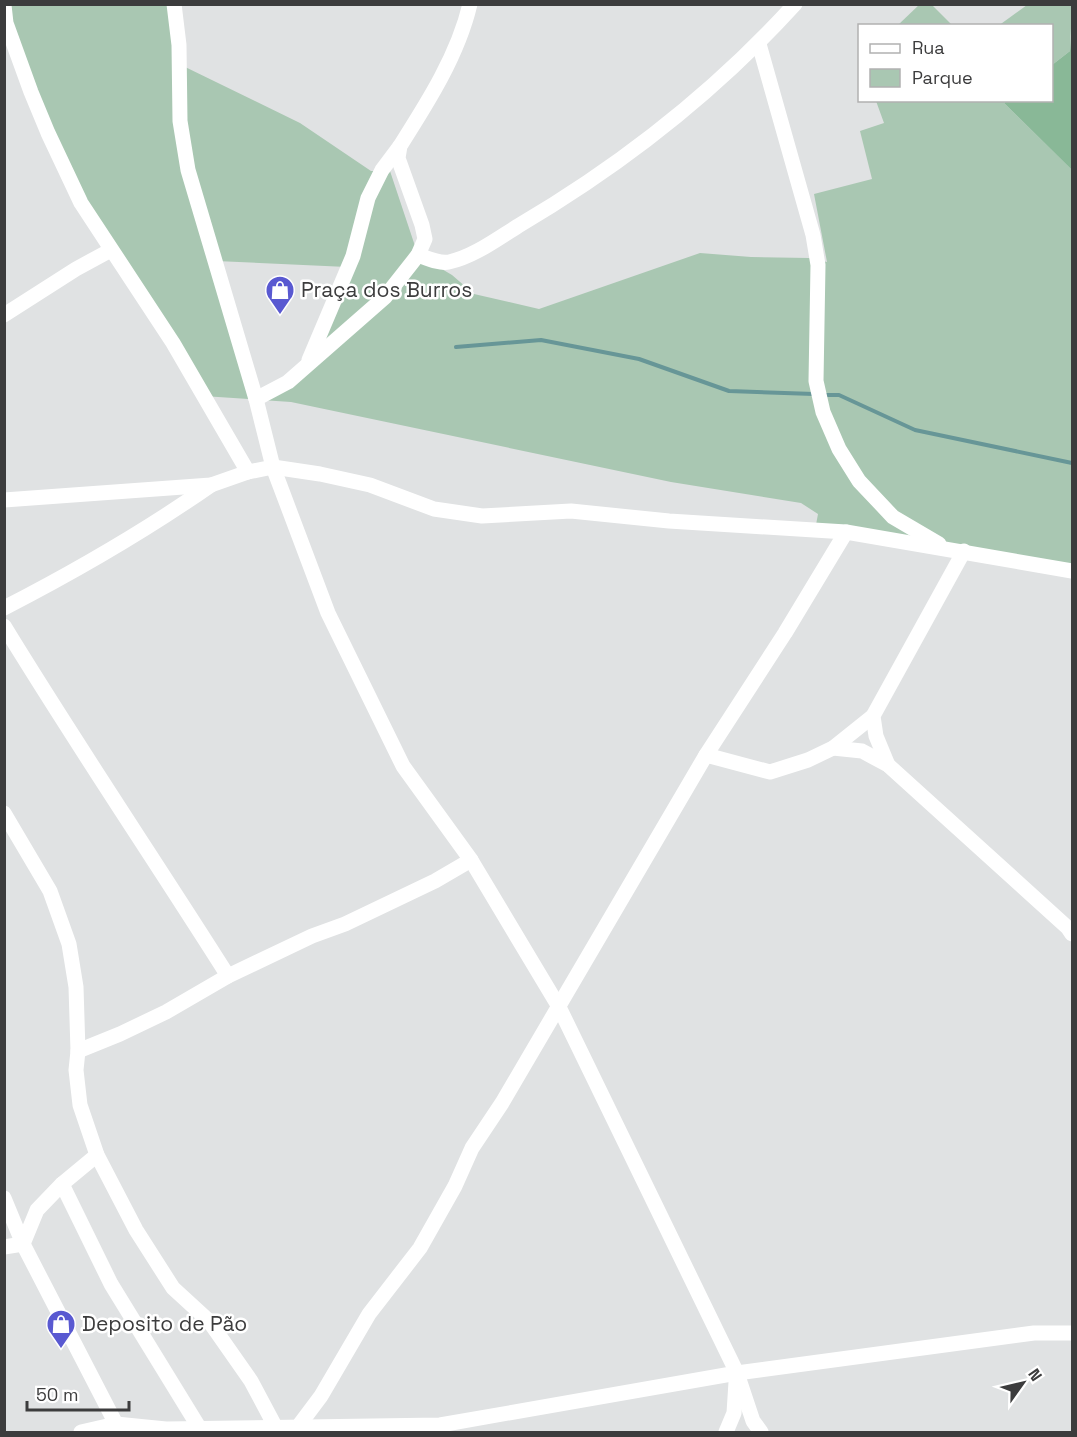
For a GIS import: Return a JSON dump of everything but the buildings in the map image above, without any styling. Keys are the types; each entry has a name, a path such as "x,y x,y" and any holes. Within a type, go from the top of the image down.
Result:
{"street":[{"path":"174,4 178,45 180,121 188,170 256,399 273,467 328,614 403,766 471,860 559,1007 737,1373 753,1421 761,1432"},
{"path":"308,363 353,256 359,225 368,198 382,170 400,146 438,82 464,31 470,4"},
{"path":"418,255 433,261 448,263 477,250 604,172 702,95 759,44 795,4"},
{"path":"4,5 6,23 48,133 81,202 173,343 248,472"},
{"path":"759,44 813,235 818,265 816,381 823,412 838,448 859,481 894,517 956,550"},
{"path":"256,399 288,382 385,297 418,255 425,239 398,158 400,146"},
{"path":"4,315 76,269 111,250"},
{"path":"4,500 211,484 273,467 370,485 434,509 482,516 571,511 669,521 846,532 1072,571"},
{"path":"4,608 79,570 167,515 211,484"},
{"path":"295,1431 321,1396 369,1314 420,1248 455,1186 472,1148 502,1103 706,755 785,633 846,532"},
{"path":"706,755 770,772 808,760 833,748 873,716 956,550"},
{"path":"4,626 64,724 146,846 228,976"},
{"path":"873,716 876,736 888,765"},
{"path":"833,748 862,751 888,765 1071,928"},
{"path":"7,822 50,891 69,944 76,987 78,1051 76,1070 80,1105 97,1155 136,1230 173,1288 209,1321 252,1381 276,1428"},
{"path":"78,1051 166,1012 228,976 312,936 345,924 435,881 471,860"},
{"path":"23,1244 37,1210 62,1184 97,1155"},
{"path":"62,1184 111,1284 200,1429"},
{"path":"4,1198 23,1244 116,1424"},
{"path":"4,1247 23,1244"},
{"path":"81,1432 116,1424 166,1429 276,1428 295,1431 440,1425 737,1373 1034,1333 1072,1333"},
{"path":"726,1432 734,1413 737,1373"}],"green space":[{"path":"920,4 932,5 951,24 899,24"},
{"path":"4,5 174,5 179,64 300,123 371,171 390,171 418,255 452,275 474,294 539,309 700,253 809,258 827,262 814,194 872,179 860,131 884,123 876,102 1006,102 1004,103 1072,170 1072,571 815,530 818,514 801,503 671,482 291,402 203,396 81,203","holes":["216,261 347,267 308,363 256,398"]},
{"path":"1027,5 1072,5 1070,51 1053,64 1053,24 1001,24"},
{"path":"1072,22 1072,170 1004,103 1053,102 1053,64 1070,51"}],"waterway":[{"path":"456,347 541,340 639,359 729,391 814,394"},
{"path":"824,395 839,395 915,430 1072,463"}],"place":[{"name":"Praça dos Burros","path":"280,316"},
{"name":"Deposito de Pão","path":"61,1350"}]}
